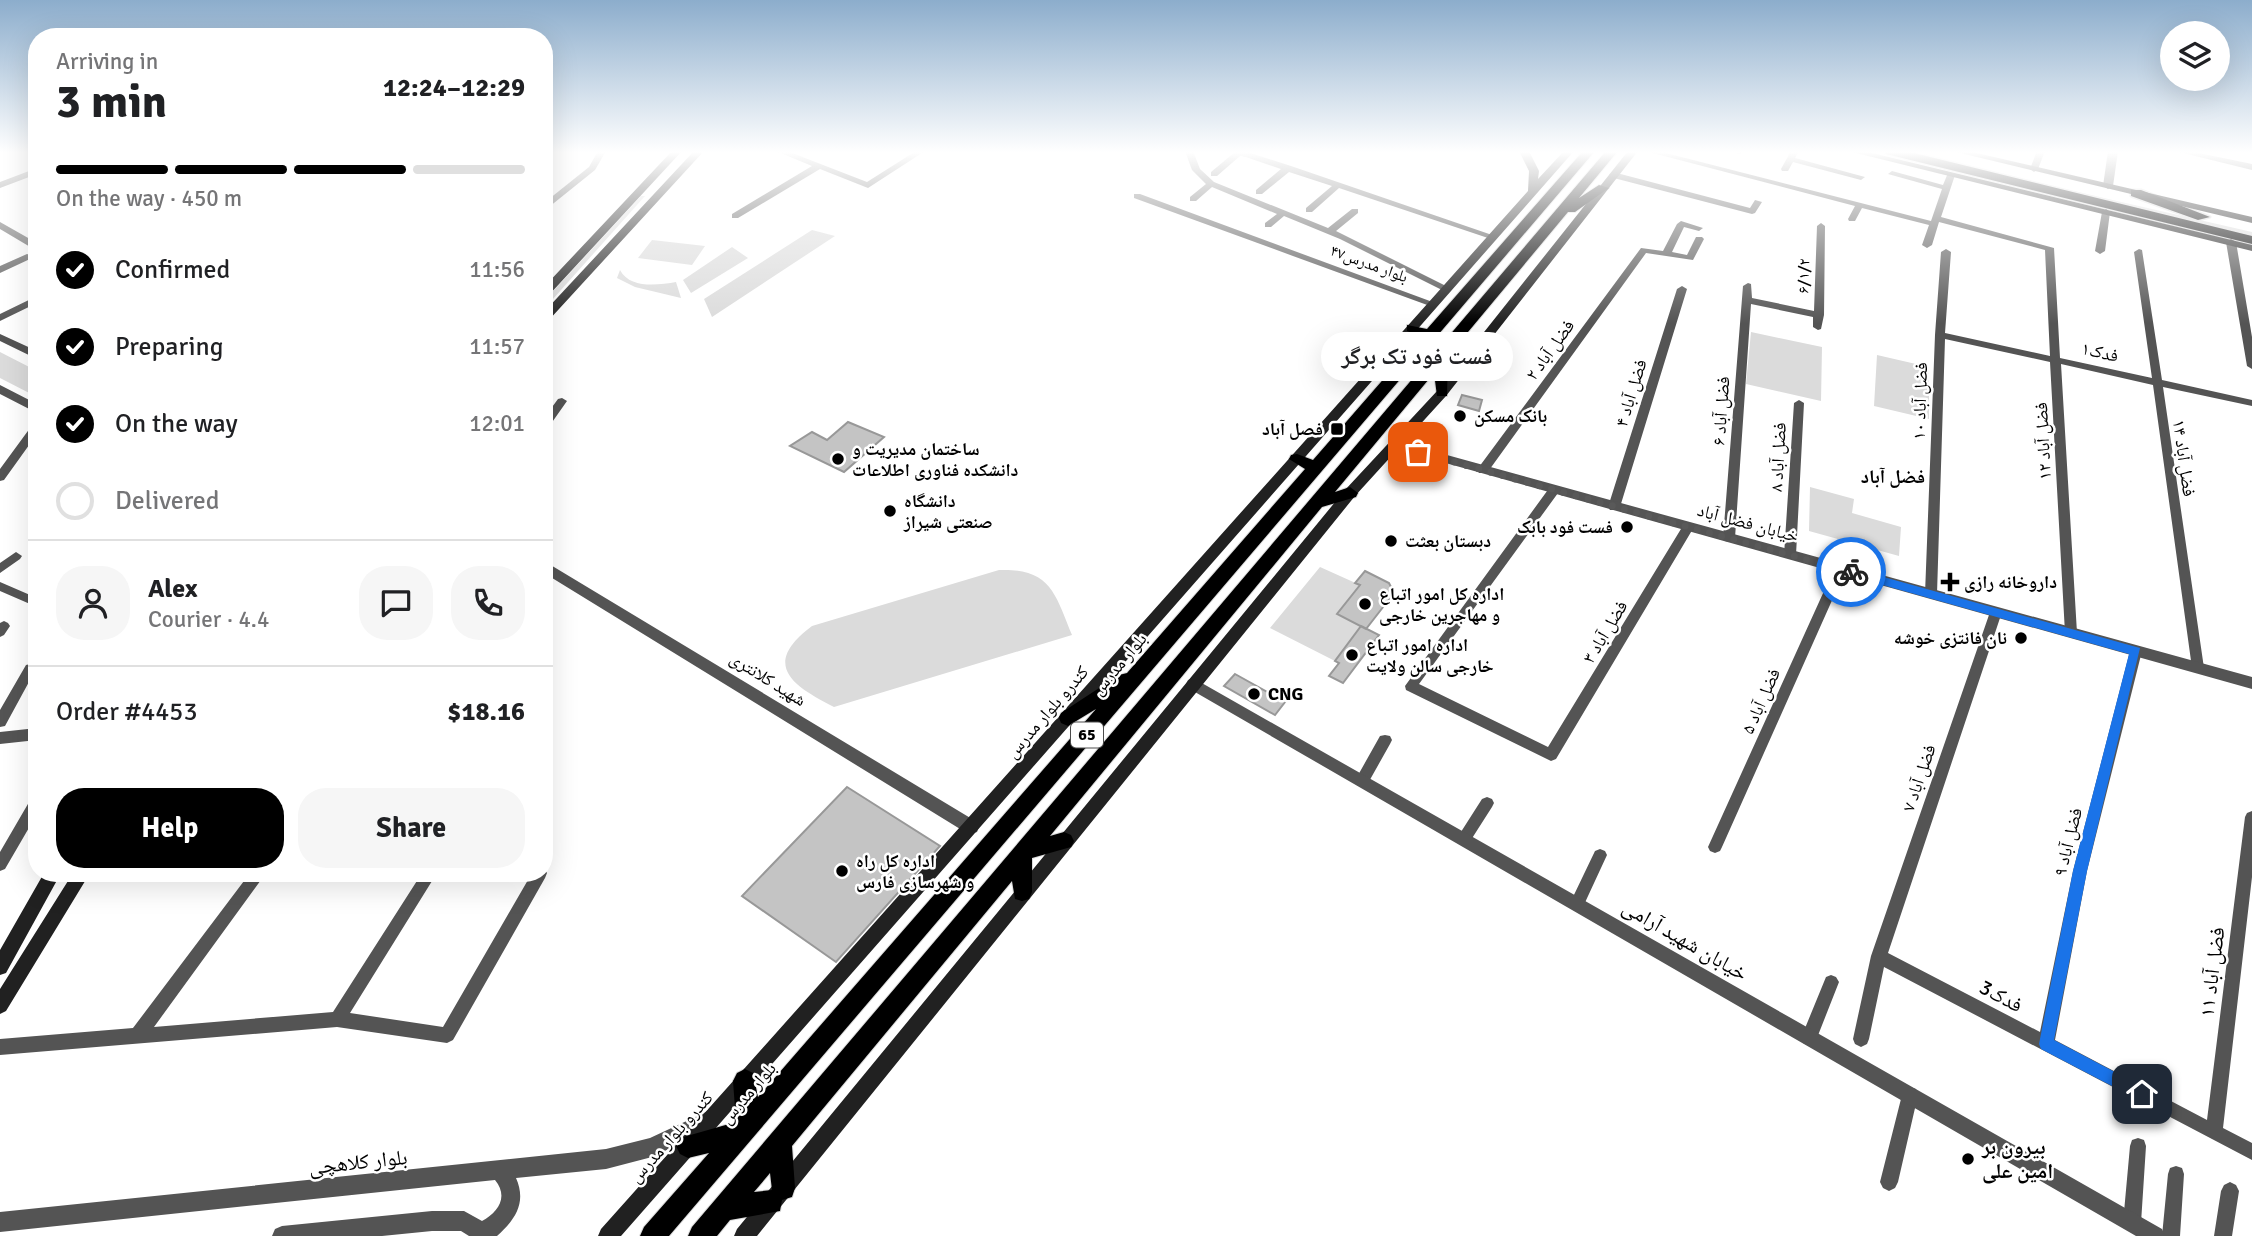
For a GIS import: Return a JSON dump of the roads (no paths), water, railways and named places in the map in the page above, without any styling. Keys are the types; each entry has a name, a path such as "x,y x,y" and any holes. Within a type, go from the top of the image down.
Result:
{"highway":[{"path":"2125,209 2252,240"},
{"path":"2168,209 2252,229"},
{"path":"2180,209 2204,217"}],"main road":[{"path":"553,283 623,209"},
{"path":"553,309 646,209"},
{"name":"کندرو بلوار مدرس","path":"608,1236 1516,209"},
{"name":"بلوار مدرس","path":"653,1236 1539,209"},
{"name":"65","path":"701,1236 1563,209"},
{"path":"1553,220 1570,209"},
{"path":"744,1236 1350,493 1442,393 1586,209"},
{"path":"2092,209 2252,248"},
{"path":"2203,209 2252,220"},
{"path":"1519,232 1538,239"},
{"path":"1412,328 1430,335"},
{"path":"1441,354 1442,393"},
{"path":"1297,458 1316,468"},
{"path":"1318,503 1350,493"},
{"path":"1068,718 1143,668"},
{"path":"1022,892 1023,852 1064,841"},
{"path":"0,967 48,882"},
{"path":"0,1005 76,882"},
{"path":"688,1146 745,1129 746,1081"},
{"path":"777,1195 780,1142"},
{"path":"724,1209 777,1195"}],"street":[{"path":"735,216 747,209"},
{"name":"بلوار مدرس۴۷","path":"1172,209 1433,304"},
{"path":"1272,209 1329,232 1447,289"},
{"path":"1409,209 1491,236"},
{"path":"1725,209 1752,211"},
{"path":"1852,219 1858,209"},
{"path":"1892,209 1935,221"},
{"path":"1927,245 1939,209"},
{"path":"1329,232 1355,211"},
{"path":"2100,251 2106,212"},
{"path":"1268,225 1283,213"},
{"name":"فضل آباد ۱۲","path":"1935,221 2049,248 2071,633"},
{"path":"1644,250 1690,258 1699,233 1681,224 1667,252"},
{"path":"0,225 28,242"},
{"name":"۶/۱/۲","path":"1818,327 1821,226"},
{"path":"2231,243 2252,366"},
{"name":"فضل آباد ۲","path":"1483,470 1644,250"},
{"name":"فضل آباد ۱۰","path":"1931,594 1940,335 1946,252"},
{"name":"فضل آباد ۱۴","path":"2139,252 2155,382 2198,668"},
{"path":"0,270 27,257"},
{"name":"فضل آباد ۶","path":"1729,538 1748,286"},
{"name":"فضل آباد ۴","path":"1614,507 1682,289"},
{"path":"1746,300 1819,315"},
{"path":"0,318 28,304"},
{"name":"فدک۱","path":"1940,335 2252,403"},
{"path":"0,337 28,351"},
{"path":"0,389 28,404"},
{"path":"553,414 562,401"},
{"name":"فضل آباد ۸","path":"1790,555 1799,403"},
{"path":"0,477 28,438"},
{"name":"خیابان فضل آباد","path":"1396,446 2252,683"},
{"name":"فضل آباد ۳","path":"1554,490 1411,686 1551,755 1688,527"},
{"path":"0,569 16,556"},
{"name":"فضل آباد ۵","path":"1715,847 1840,569"},
{"name":"شهید کلانتری","path":"553,572 971,827"},
{"path":"0,586 28,599"},
{"name":"فضل آباد ۷","path":"1879,956 1996,612"},
{"name":"فضل آباد ۹","path":"2046,1044 2080,871 2136,651"},
{"path":"0,722 28,673"},
{"name":"خیابان شهید آرامی","path":"1193,684 2155,1236"},
{"path":"0,738 28,735"},
{"path":"1362,780 1385,740"},
{"path":"1464,839 1487,803"},
{"path":"0,865 28,817"},
{"name":"فضل آباد ۱۱","path":"2214,1132 2252,817"},
{"path":"1577,904 1600,855"},
{"path":"137,1036 252,882"},
{"path":"337,1019 424,882"},
{"path":"0,1047 337,1019 447,1035 535,882"},
{"path":"1861,1039 1879,956"},
{"name":"فدک3","path":"1879,956 2252,1152"},
{"path":"1810,1038 1831,982"},
{"path":"1889,1182 1910,1095"},
{"name":"بلوار کلاهچی","path":"0,1222 606,1159 652,1147 712,1118"},
{"path":"2132,1223 2138,1146"},
{"path":"282,1236 432,1221 464,1221 484,1234 505,1218 512,1205 508,1178 499,1169"},
{"path":"2171,1236 2176,1174"},
{"path":"2223,1236 2230,1191"}],"place":[{"name":"بانک مسکن","path":"1460,416"},
{"name":"فصل آباد","path":"1337,429"},
{"name":"فست فود تک برگر","path":"1418,452"},
{"name":"ساختمان مدیریت و دانشکده فناوری اطلاعات","path":"838,459"},
{"name":"دانشگاه صنعتی شیراز","path":"890,511"},
{"name":"فست فود بابک","path":"1627,527"},
{"name":"دبستان بعثت","path":"1391,541"},
{"name":"داروخانه رازی","path":"1950,582"},
{"name":"اداره کل امور اتباع و مهاجرین خارجی","path":"1365,604"},
{"name":"نان فانتزی خوشه","path":"2021,638"},
{"name":"اداره امور اتباع خارجی سالن ولایت","path":"1352,655"},
{"name":"CNG","path":"1254,694"},
{"name":"اداره کل راه و شهرسازی فارس","path":"842,871"},
{"name":"بیرون بر امین علی","path":"1968,1159"}],"district":[{"name":"فضل آباد","path":"1893,477"}]}
